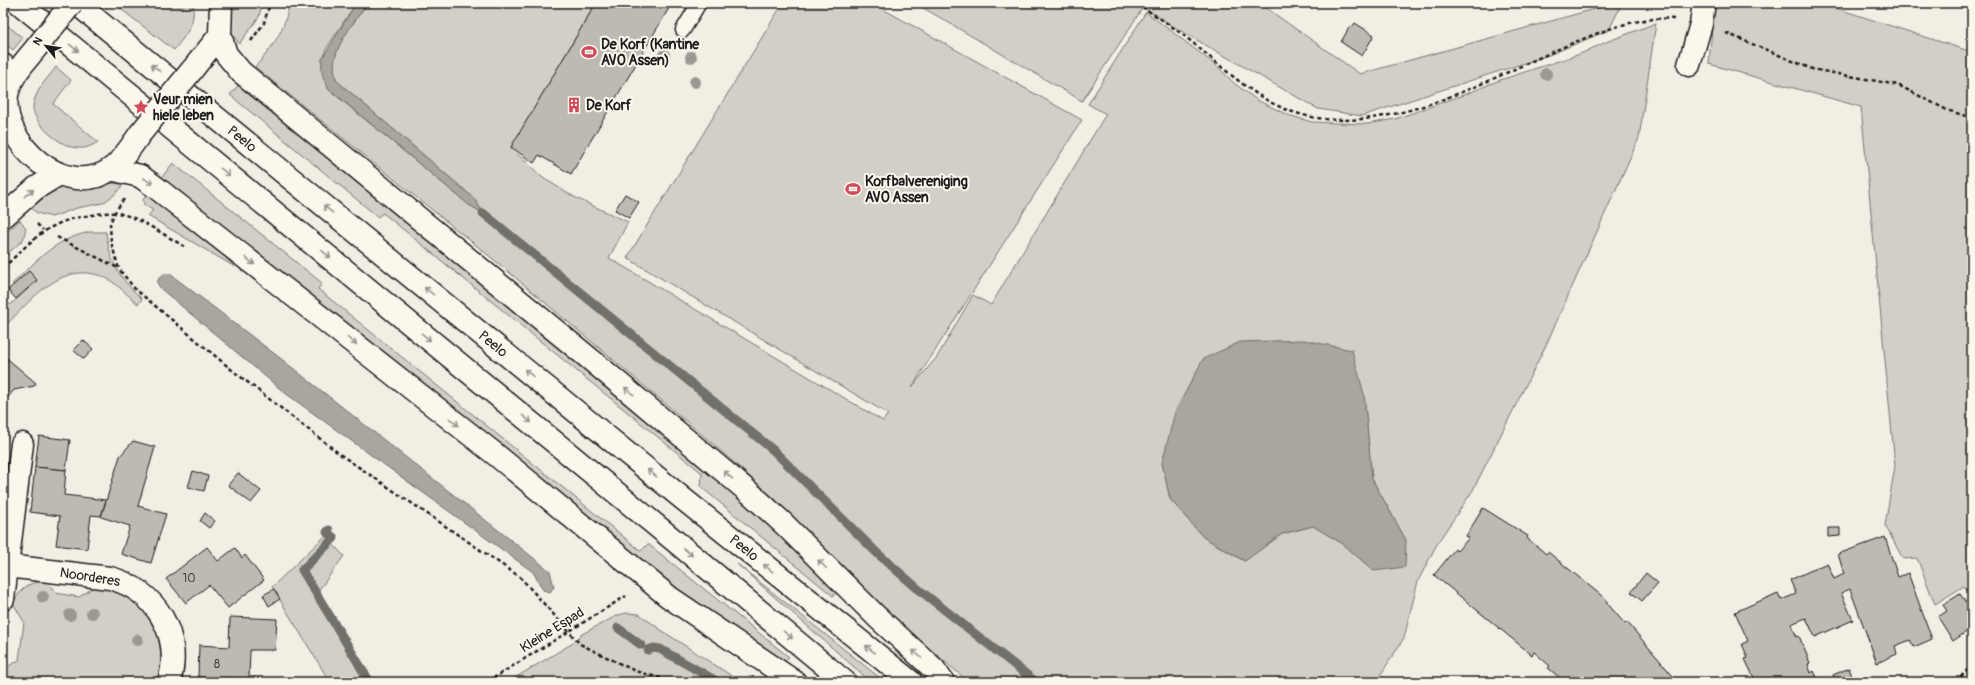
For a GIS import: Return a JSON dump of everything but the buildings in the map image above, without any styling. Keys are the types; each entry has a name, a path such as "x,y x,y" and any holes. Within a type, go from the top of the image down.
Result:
{"main road":[{"path":"19,3 845,682"},
{"path":"72,3 36,48 8,72 6,113 8,140 20,145 48,169 72,178 96,176 111,169 220,35"},
{"name":"Peelo","path":"76,3 688,503 911,682"},
{"path":"221,3 220,35 226,54 241,72 596,364 751,494 784,524 877,617 934,669 943,682"},
{"path":"1689,65 1702,13"},
{"path":"111,169 140,176 154,186 495,454 669,597 795,682"},
{"path":"3,217 36,188 59,174"},
{"path":"3,599 22,444"},
{"name":"Noorderes","path":"7,566 110,578 126,582 136,588 155,607 168,630 173,652 172,672 169,682"}],"lane":[{"path":"683,30 699,3"}],"path":[{"path":"256,36 264,23 270,3"},
{"path":"1136,3 1172,26 1240,81 1272,103 1300,114 1338,120 1381,117 1413,110 1480,84 1559,49 1621,24 1668,19 1690,21 1702,13 1757,45 1812,69 1898,85 1947,110 1972,118"},
{"path":"3,268 43,230 75,217 114,212 110,223 111,242 119,269 135,289 232,370 341,455 520,577 580,644 636,671 674,682"},
{"path":"57,237 119,269"},
{"name":"Kleine Espad","path":"487,682 627,595"},
{"path":"1956,682 1972,665"}],"shaded area":[{"path":"113,3 193,3 194,10 191,23 186,34 174,50"},
{"path":"231,3 262,3 259,17 239,44 231,32"},
{"path":"289,3 356,3 326,49 328,89 469,205 482,212 475,199 337,81 334,71 335,60 342,40 367,3 596,3 511,148 543,178 576,198 628,222 609,258 883,421 888,414 627,258 783,3 872,3 1082,120 912,387 937,357 973,295 991,305 1106,114 1088,104 1146,12 1216,65 1235,84 1257,100 1288,115 1312,122 1367,124 1395,119 1466,94 1500,80 1580,54 1606,42 1656,23 1639,138 1546,345 1473,490 1438,542 1418,581 1404,638 1376,682 969,682 894,619 774,498 706,438 498,263 255,67 277,38 285,21","holes":["1364,394 1372,479 1406,540 1374,571 1343,544 1313,526 1282,534 1244,561 1203,537 1170,499 1162,463"]},
{"path":"356,3 367,3 348,30 338,50 334,71 337,81 475,199 483,213 469,205 329,89 322,74 322,59"},
{"path":"915,3 1133,3 1142,9 1082,101"},
{"path":"1136,3 1259,3 1360,74 1616,3 1622,3 1609,30 1549,55 1362,116 1318,109 1172,26"},
{"path":"1714,3 1820,3 1972,52 1972,596 1964,586 1935,604 1917,558 1903,559 1885,525 1895,466 1861,107 1709,64"},
{"path":"3,22 23,38 13,50 3,42"},
{"path":"56,67 71,80 53,104 98,142 91,146 78,148 64,144 57,140 43,127 34,114 33,107 36,96"},
{"path":"240,83 724,480 838,592 833,596 701,487 702,473 383,213 378,217 230,95"},
{"path":"173,163 322,283 318,289 641,551 648,544 789,657 783,663 672,590 162,177"},
{"path":"104,183 124,184 114,195 103,203 77,208 52,217 37,213 31,208 40,200 57,190 73,186"},
{"path":"148,193 207,239 235,267 148,216 153,210 144,205 143,200"},
{"path":"20,220 26,228 23,240 3,258 3,236"},
{"path":"89,232 106,232 110,253 117,269 127,284 142,299 138,304 116,284 106,278 86,273 72,274 58,279 46,287 3,328 3,298 10,305 37,281 29,271 14,285 12,284 38,259 55,246 65,240"},
{"path":"164,274 170,274 280,358 550,571 554,587 550,592 543,590 533,572 285,393 161,289 157,283 159,278"},
{"path":"1304,340 1352,350 1364,394 1372,479 1406,540 1405,567 1374,571 1343,544 1313,526 1282,534 1245,561 1203,537 1170,499 1162,463 1175,412 1203,359 1240,342"},
{"path":"325,536 344,556 316,594 364,682 330,682 272,587"},
{"path":"737,564 885,682 871,682"},
{"path":"47,581 56,593 79,597 97,585 121,595 143,609 154,625 160,644 161,664 156,682 4,682 7,667 19,660 24,622 13,603 19,593 26,586"},
{"path":"627,613 639,614 741,682 508,682 573,643 582,634 618,615"}],"waterway":[{"path":"483,213 773,450 877,553 917,588 1036,682"},
{"path":"329,530 327,532 334,538 302,570 370,682"},
{"path":"618,628 641,645"},
{"path":"648,650 654,648 660,649 718,682"}],"place":[{"name":"De Korf (Kantine AVO Assen)","path":"589,52"},
{"name":"De Korf","path":"574,105"},
{"name":"Veur mien hiele leben","path":"141,107"},
{"name":"Korfbalvereniging AVO Assen","path":"853,189"}]}
